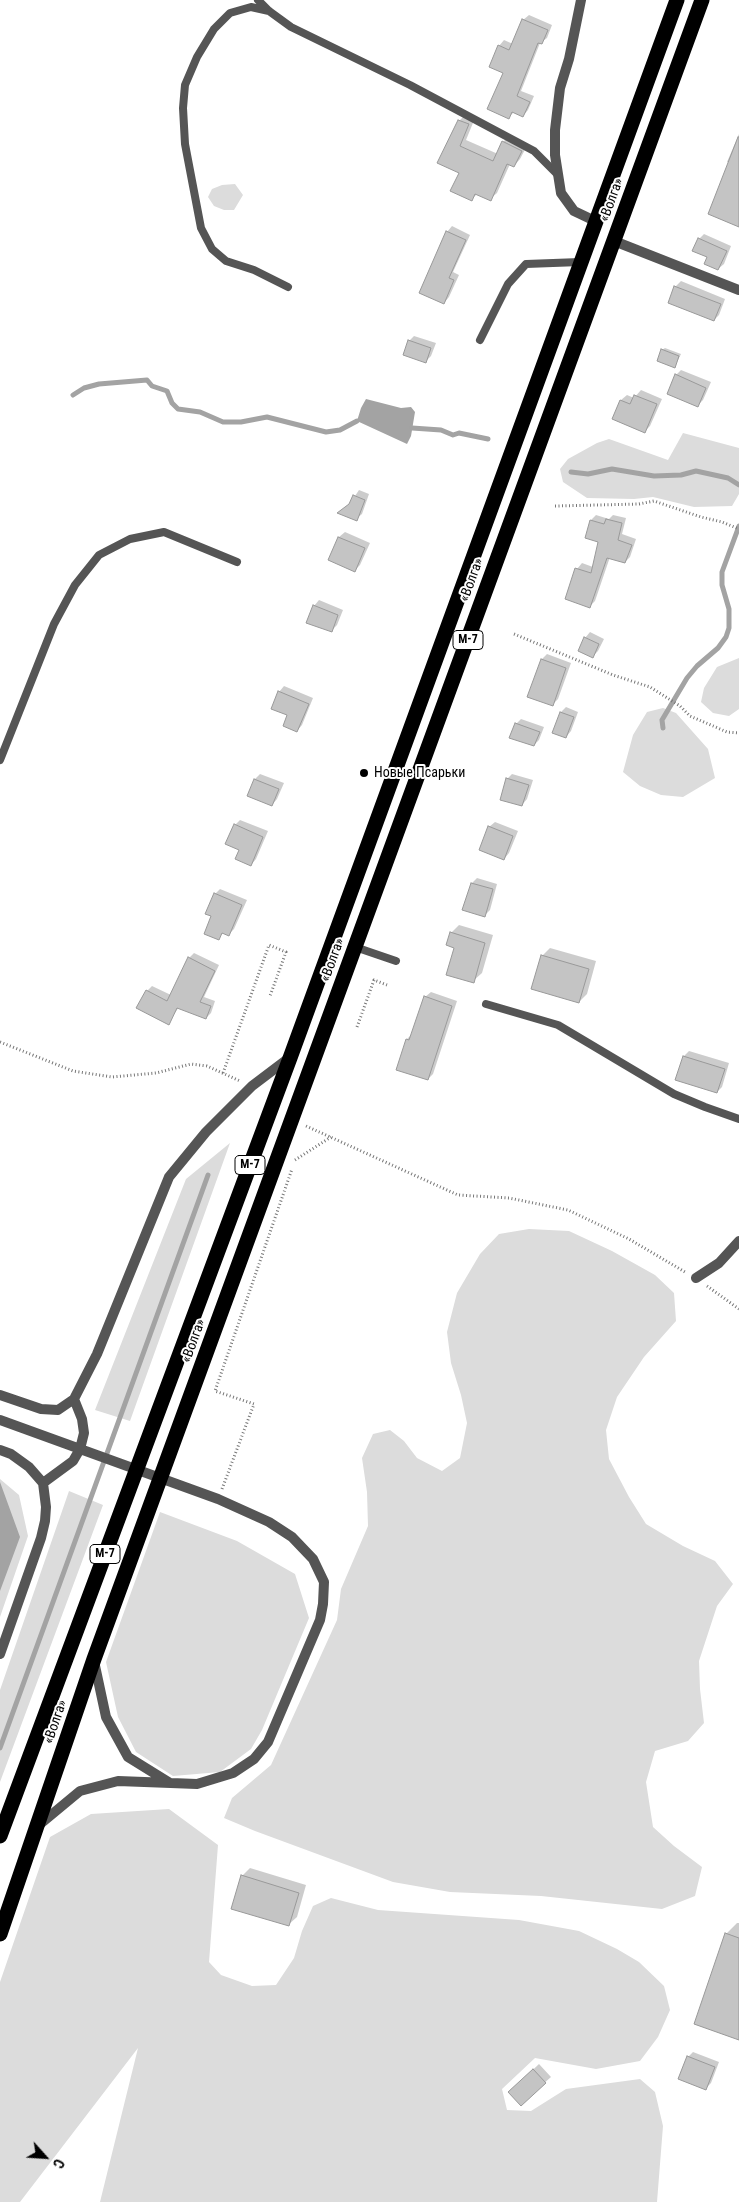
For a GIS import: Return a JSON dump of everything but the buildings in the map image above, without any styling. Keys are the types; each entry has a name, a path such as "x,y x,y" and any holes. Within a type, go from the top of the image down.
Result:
{"highway":[{"name":"«Волга»","path":"0,1836 290,1058 677,0"},
{"name":"«Волга»","path":"0,1934 94,1659 702,0"}],"street":[{"path":"582,0 569,59 560,88 555,130 557,174 561,193 574,211 595,221"},
{"path":"614,241 739,290"},
{"path":"0,1395 41,1409 58,1410 74,1399 97,1354 169,1176 206,1132 252,1086 290,1058"},
{"path":"696,1278 719,1264 739,1241"},
{"path":"43,1482 73,1461 80,1449 84,1433 82,1419 74,1399"},
{"path":"0,1420 220,1495 292,1537 313,1559 324,1582 320,1620 268,1742 254,1759 233,1773 197,1784 118,1780 80,1791 38,1825"},
{"path":"0,1450 11,1454 29,1467 43,1482 45,1521 0,1654"},
{"path":"94,1659 106,1717 128,1757 171,1784"}],"lane":[{"path":"258,0 268,11 291,27 410,85 534,151 557,174"},
{"path":"268,11 251,7 230,13 214,29 197,57 185,85 183,108 185,144 201,228 212,249 226,261 254,270 288,287"},
{"path":"480,340 508,284 526,264 580,262"},
{"path":"0,760 54,624 75,585 99,555 130,539 164,532 238,562"},
{"path":"355,947 396,962"},
{"path":"486,1004 558,1025 674,1094 739,1119"}],"path":[{"path":"555,506 639,504 654,501 722,522 739,530"},
{"path":"514,634 613,675 650,687 680,706 690,716 727,732 739,733"},
{"path":"223,1073 269,945 286,952 270,996"},
{"path":"357,1027 374,980 387,985"},
{"path":"0,1042 73,1071 112,1077 156,1073 191,1064 207,1066 252,1086"},
{"path":"292,1119 366,1155 458,1195 510,1198 568,1210 629,1240 696,1278 739,1309"},
{"path":"220,1495 254,1404 215,1391 296,1159 331,1137"}],"shaded area":[{"path":"235,184 243,195 234,210 224,210 214,206 208,197 212,189 222,185"},
{"path":"366,399 401,408 411,407 415,412 411,436 407,444 357,421"},
{"path":"683,433 739,448 739,494 732,506 694,507 653,497 634,499 587,498 563,482 560,469 568,459 597,443 609,439 668,460"},
{"path":"739,658 739,709 729,716 713,713 701,702 704,688 717,667"},
{"path":"663,708 676,713 708,749 715,778 683,797 661,795 640,786 623,772 633,735 647,712"},
{"path":"230,1143 130,1421 95,1410 186,1179"},
{"path":"529,1229 569,1231 612,1251 655,1275 674,1293 676,1321 644,1357 617,1397 606,1430 609,1459 646,1524 683,1546 715,1561 733,1584 717,1606 699,1661 704,1723 688,1741 655,1751 646,1782 653,1827 702,1867 695,1896 662,1909 541,1896 450,1892 393,1882 224,1818 232,1798 271,1765 337,1620 341,1589 368,1526 367,1492 362,1458 373,1434 390,1430 404,1441 417,1458 442,1471 460,1458 467,1423 451,1363 447,1332 457,1293 480,1254 499,1234"},
{"path":"0,1479 19,1495 28,1536 0,1617"},
{"path":"0,1482 20,1537 0,1591"},
{"path":"69,1491 103,1505 0,1782 0,1690"},
{"path":"160,1512 237,1541 295,1574 309,1618 262,1730 251,1749 220,1772 173,1776 136,1752 118,1717 106,1662"},
{"path":"169,1809 218,1845 209,1962 221,1975 252,1986 276,1985 294,1958 302,1931 313,1906 331,1898 378,1910 519,1920 579,1931 639,1962 664,1986 670,2010 658,2037 640,2061 596,2069 535,2058 502,2089 507,2110 531,2111 566,2089 640,2079 655,2092 663,2126 657,2202 100,2202 138,2048 20,2202 0,2202 0,1982 50,1837 91,1814"}],"waterway":[{"path":"73,395 84,388 99,384 147,380 152,386 167,391 172,403 178,409 200,412 223,422 241,422 267,417 326,432 340,430 357,421"},
{"path":"412,428 441,430 453,435 459,433 488,439"},
{"path":"571,472 588,474 612,469 654,476 681,475 696,471 728,478 739,485"},
{"path":"663,728 662,720 687,678 697,666 718,648 726,637 729,628 729,609 722,585 722,572 739,526"},
{"path":"0,1748 208,1175"}],"place":[{"name":"Новые Псарьки","path":"364,773"}]}
